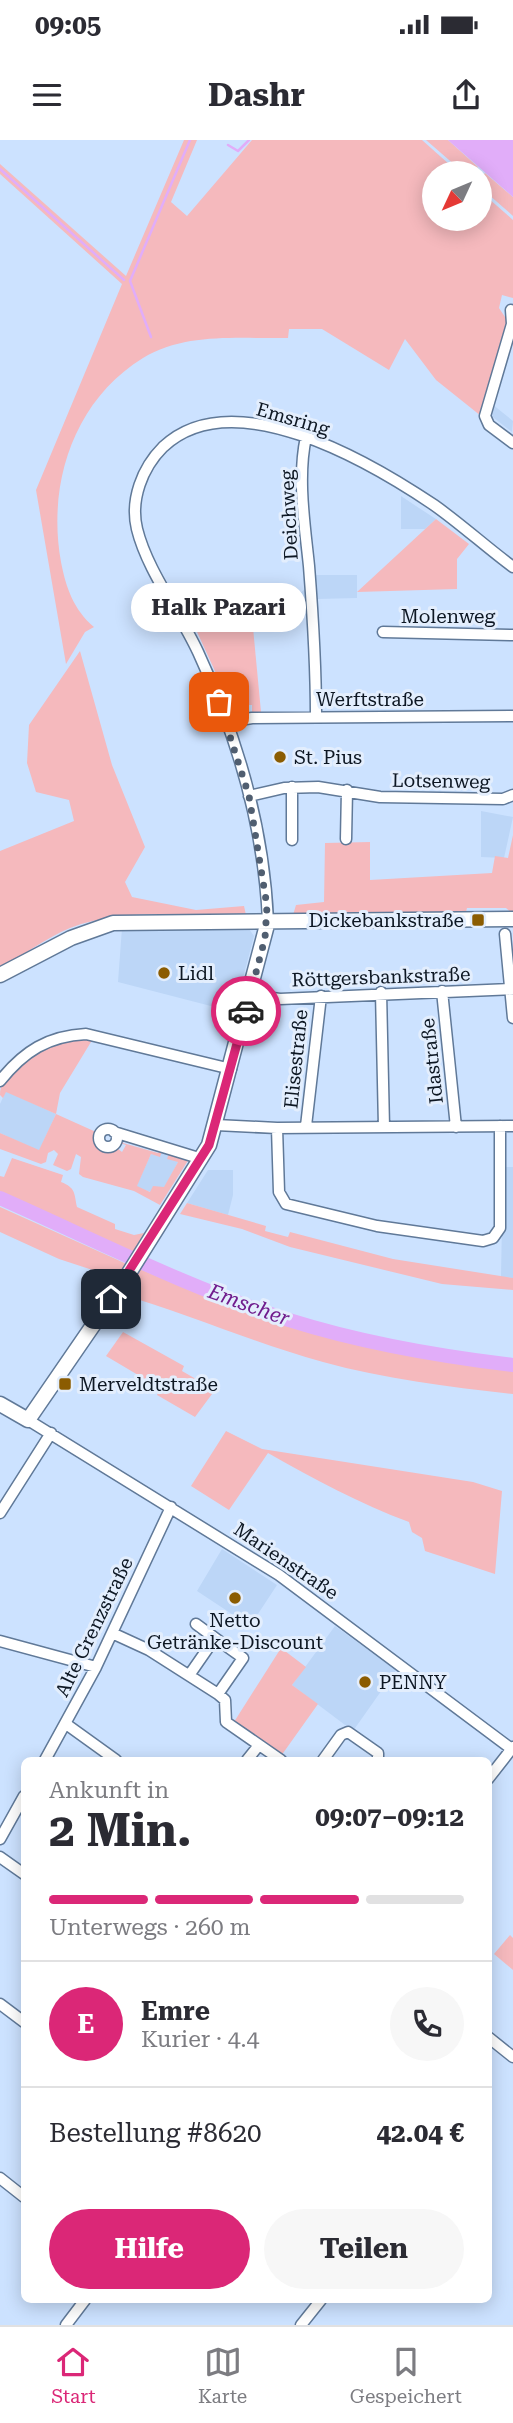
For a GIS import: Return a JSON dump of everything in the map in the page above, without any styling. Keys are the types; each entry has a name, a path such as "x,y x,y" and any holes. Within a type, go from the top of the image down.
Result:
{"main road":[{"path":"0,975 71,938 113,923 513,919"},
{"path":"0,1404 28,1420 146,1248 202,1159 231,1069 268,921"}],"street":[{"path":"511,310 512,324 485,416 489,425 513,443"},
{"name":"Emsring","path":"268,921 249,796 228,722 197,651 141,541 136,520 138,491 150,462 162,448 181,434 200,425 246,423 306,437 348,456 419,496 513,567"},
{"name":"Deichweg","path":"306,437 303,452 304,509 316,647 316,717"},
{"name":"Molenweg","path":"383,632 513,635"},
{"name":"Werftstraße","path":"228,722 252,718 513,716"},
{"path":"292,787 292,840"},
{"name":"Lotsenweg","path":"249,796 292,787 347,790 372,796 511,796"},
{"path":"346,839 347,790"},
{"path":"505,934 513,1018"},
{"name":"Röttgersbankstraße","path":"250,995 280,999 381,992 511,989"},
{"name":"Idastraße","path":"442,991 456,1127"},
{"path":"381,992 384,1127"},
{"name":"Elisestraße","path":"306,1126 320,996"},
{"path":"0,1081 13,1065 40,1044 64,1035 86,1034 231,1069"},
{"path":"215,1125 276,1128 513,1126"},
{"path":"276,1128 279,1192 286,1204 377,1226 483,1241 494,1238 500,1228 500,1126"},
{"path":"114,1132 202,1159"},
{"name":"Marienstraße","path":"28,1420 279,1575 512,1748"},
{"path":"0,1513 51,1433"},
{"name":"Alte Grenzstraße","path":"47,1757 96,1667 171,1507"},
{"path":"196,1624 243,1658 218,1694"},
{"path":"112,1633 149,1650 218,1694 225,1700 226,1721 277,1757"},
{"path":"190,1674 215,1638"},
{"path":"0,1640 96,1667"},
{"path":"66,1724 112,1757"},
{"path":"325,1757 341,1735 348,1732 378,1757"},
{"path":"249,1757 259,1745"},
{"path":"492,1774 512,1748"},
{"path":"0,1839 21,1801"},
{"path":"0,1857 21,1872"},
{"path":"0,2004 21,2020"},
{"path":"492,2041 513,2057"},
{"path":"0,2178 21,2195"},
{"path":"66,2325 83,2303"},
{"path":"301,2325 319,2303"}],"shaded area":[{"path":"184,140 197,140 171,202 187,216 252,140 422,140 446,161 422,161 422,231 492,231 492,202 513,220 513,298 502,295 499,308 509,323 481,416 436,380 405,339 389,370 322,329 289,329 288,338 232,338 177,344 143,358 119,376 99,397 83,421 70,447 62,475 58,533 65,581 81,613 94,627 85,632 66,664 36,490 122,284 0,174 0,164 126,276"},
{"path":"426,140 448,140 471,161 450,161"},
{"path":"448,140 513,140 513,197 492,179 492,161 472,161"},
{"path":"492,179 513,197 513,216 492,198"},
{"path":"492,404 513,421 512,432 489,414"},
{"path":"401,496 436,519 425,529 401,529"},
{"path":"436,519 469,544 457,559 457,589 357,592"},
{"path":"315,575 357,575 357,598 317,599"},
{"path":"306,588 308,611 295,619 284,608"},
{"path":"250,596 261,712 252,712 252,705 242,705 240,712 231,706 187,610"},
{"path":"80,651 112,765 145,847 125,882 132,897 196,910 244,906 246,915 134,915 90,921 52,937 0,969 0,851 74,821 69,800 36,792 27,763 29,725"},
{"path":"481,811 513,817 504,858 481,857"},
{"path":"513,835 513,914 506,908 467,908 466,912 450,914 293,915 296,905 324,902 325,843 370,842 370,880 492,873 495,856 508,858"},
{"path":"122,928 249,929 254,936 234,1012 118,982"},
{"path":"94,1037 60,1093 56,1114 6,1092 3,1098 0,1095 1,1087 10,1072 33,1052 65,1040"},
{"path":"6,1091 56,1114 39,1151 0,1133 0,1104"},
{"path":"56,1114 96,1132 96,1144 104,1151 117,1148 122,1152 126,1145 120,1143 125,1137 123,1143 158,1153 163,1149 160,1157 151,1154 137,1186 150,1192 153,1186 164,1187 178,1162 167,1159 170,1151 189,1159 160,1205 134,1191 83,1177 79,1174 81,1157 76,1154 71,1169 67,1171 53,1165 58,1154 54,1150 48,1153 46,1162 41,1164 0,1149 0,1133 39,1150"},
{"path":"163,1149 178,1162 164,1188 151,1192 136,1187 151,1154 160,1156"},
{"path":"12,1158 63,1175 61,1182 72,1189 77,1207 115,1224 115,1229 134,1235 144,1233 146,1235 136,1254 0,1195 0,1176 4,1177"},
{"path":"503,1167 513,1167 513,1278 501,1277"},
{"path":"208,1170 233,1170 233,1195 228,1215 187,1203"},
{"path":"187,1203 266,1226 265,1231 288,1237 290,1232 393,1259 513,1278 513,1290 442,1284 290,1247 242,1229 180,1214"},
{"path":"0,1207 129,1265 120,1279 59,1259 0,1232"},
{"path":"137,1268 246,1313 324,1337 418,1357 513,1370 513,1394 394,1378 323,1362 120,1294"},
{"path":"123,1332 184,1366 182,1371 215,1390 195,1417 157,1395 160,1388 106,1356"},
{"path":"226,1431 262,1449 473,1482 502,1491 495,1574 425,1551 422,1538 412,1532 409,1522 337,1490 268,1453 229,1510 191,1486"},
{"path":"222,1549 277,1585 250,1626 197,1591"},
{"path":"335,1626 396,1670 353,1731 292,1685"},
{"path":"281,1648 306,1667 292,1685 318,1704 281,1756 234,1722"},
{"path":"510,1935 513,1938 513,1970 494,1954"}],"waterway":[{"path":"151,337 130,281 190,140"},
{"path":"228,145 238,151 249,140"},
{"path":"0,169 124,280"},
{"name":"Emscher","path":"0,1198 179,1279 252,1308 400,1348 513,1365"}],"way so far":[{"path":"219,702 234,740 256,824 267,906 265,938 246,1011"}],"place":[{"name":"Halk Pazari","path":"219,702"},
{"name":"St. Pius","path":"280,757"},
{"name":"Dickebankstraße","path":"478,920"},
{"name":"Lidl","path":"164,973"},
{"name":"Merveldtstraße","path":"65,1384"},
{"name":"Netto Getränke-Discount","path":"235,1598"},
{"name":"PENNY","path":"365,1682"}],"route":[{"path":"111,1299 146,1248 209,1145 246,1011"}]}
